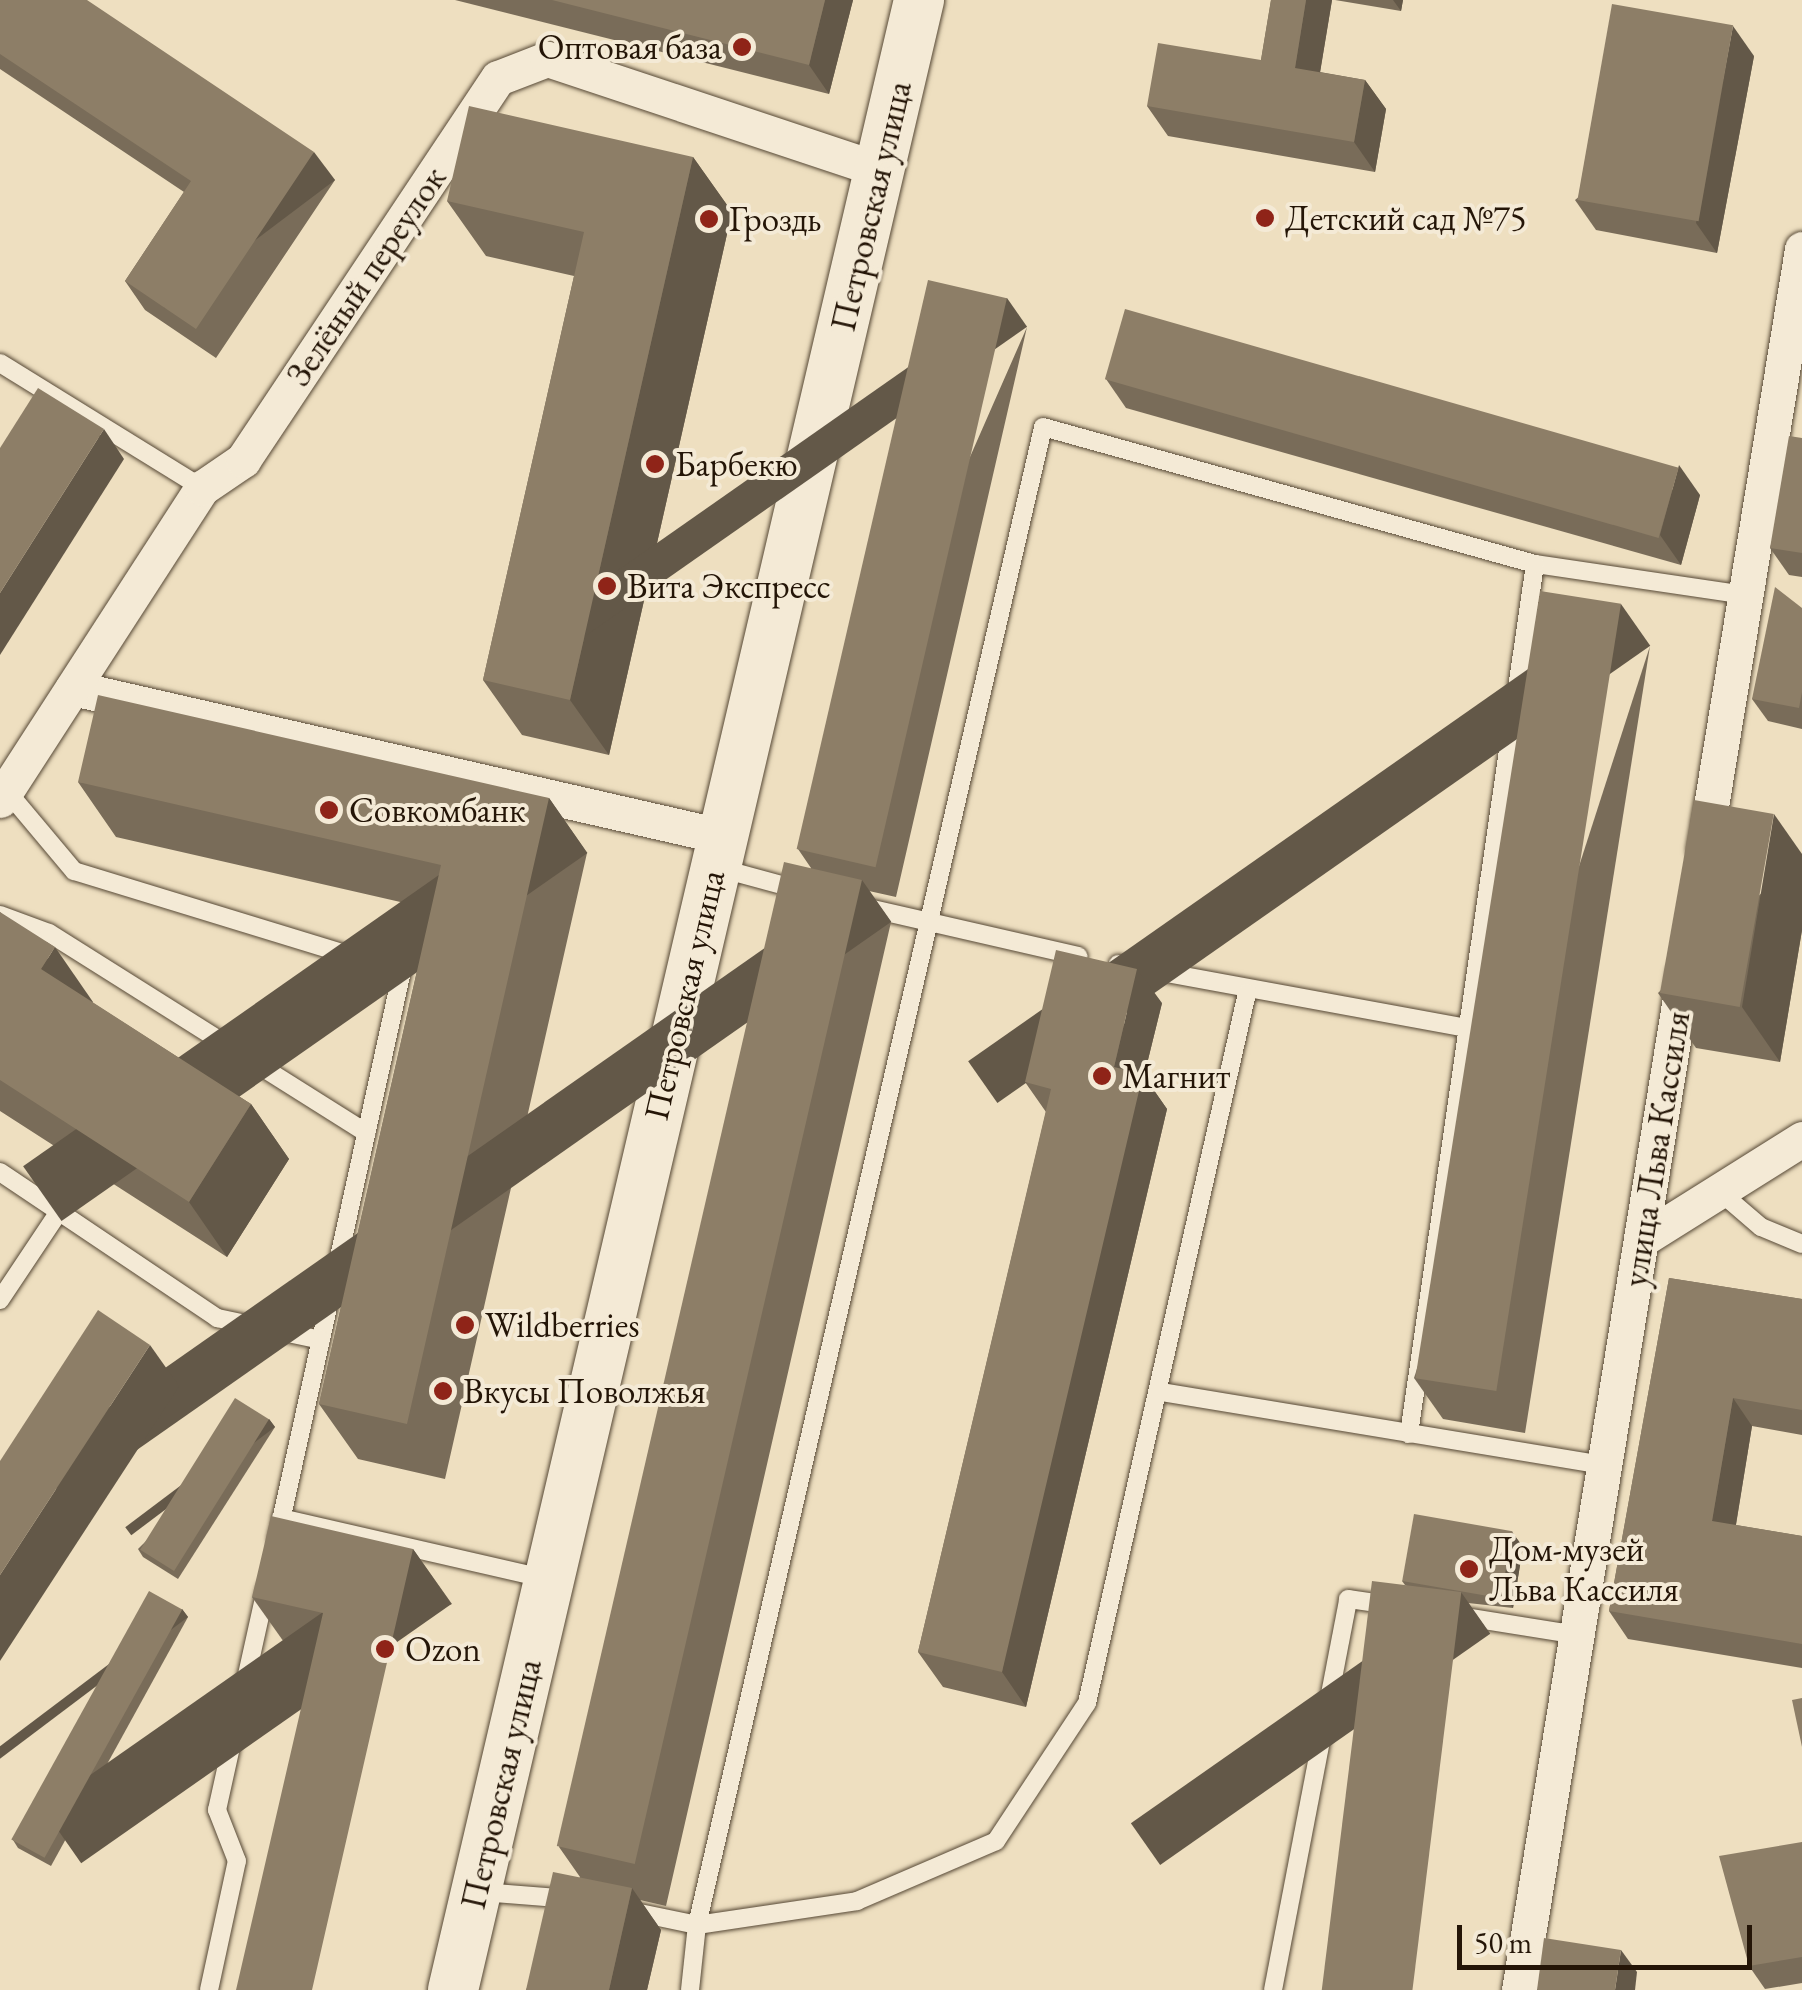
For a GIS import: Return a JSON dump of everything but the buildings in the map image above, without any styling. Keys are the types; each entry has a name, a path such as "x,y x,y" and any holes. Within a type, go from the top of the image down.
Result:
{"main road":[{"name":"Петровская улица","path":"453,1990 919,0"}],"street":[{"name":"Зелёный переулок","path":"3,795 202,488 242,460 498,78 521,64 548,59 880,170"},
{"path":"1698,888 1802,249"},
{"path":"73,688 717,852"},
{"name":"улица Льва Кассиля","path":"1519,1990 1688,947"},
{"path":"1641,1240 1802,1139"}],"lane":[{"path":"0,363 202,488"},
{"path":"690,1990 697,1925 932,924 1043,427 1535,564 1746,595"},
{"path":"1409,1434 1461,1027 1535,564"},
{"path":"3,795 74,871 402,971 217,1810 237,1861 209,1990"},
{"path":"717,852 832,898 932,924 1248,994 1461,1027"},
{"path":"0,914 48,934 366,1132"},
{"path":"476,1892 601,1905 697,1925 857,1900 996,1841 1088,1703 1162,1392 1248,994"},
{"path":"0,1172 217,1318 320,1340"},
{"path":"1719,1191 1761,1227 1802,1244"},
{"path":"3,1287 60,1210"},
{"path":"1162,1392 1604,1465"},
{"path":"281,1518 548,1580"},
{"path":"1273,1990 1348,1599 1405,1608"},
{"path":"1443,1614 1577,1635"}],"place":[{"name":"Оптовая база","path":"742,47"},
{"name":"Детский сад №75","path":"1265,218"},
{"name":"Гроздь","path":"709,219"},
{"name":"Барбекю","path":"655,464"},
{"name":"Вита Экспресс","path":"607,586"},
{"name":"Совкомбанк","path":"329,810"},
{"name":"Магнит","path":"1102,1076"},
{"name":"Wildberries","path":"465,1325"},
{"name":"Вкусы Поволжья","path":"443,1391"},
{"name":"Дом-музей Льва Кассиля","path":"1469,1569"},
{"name":"Ozon","path":"385,1649"}]}
